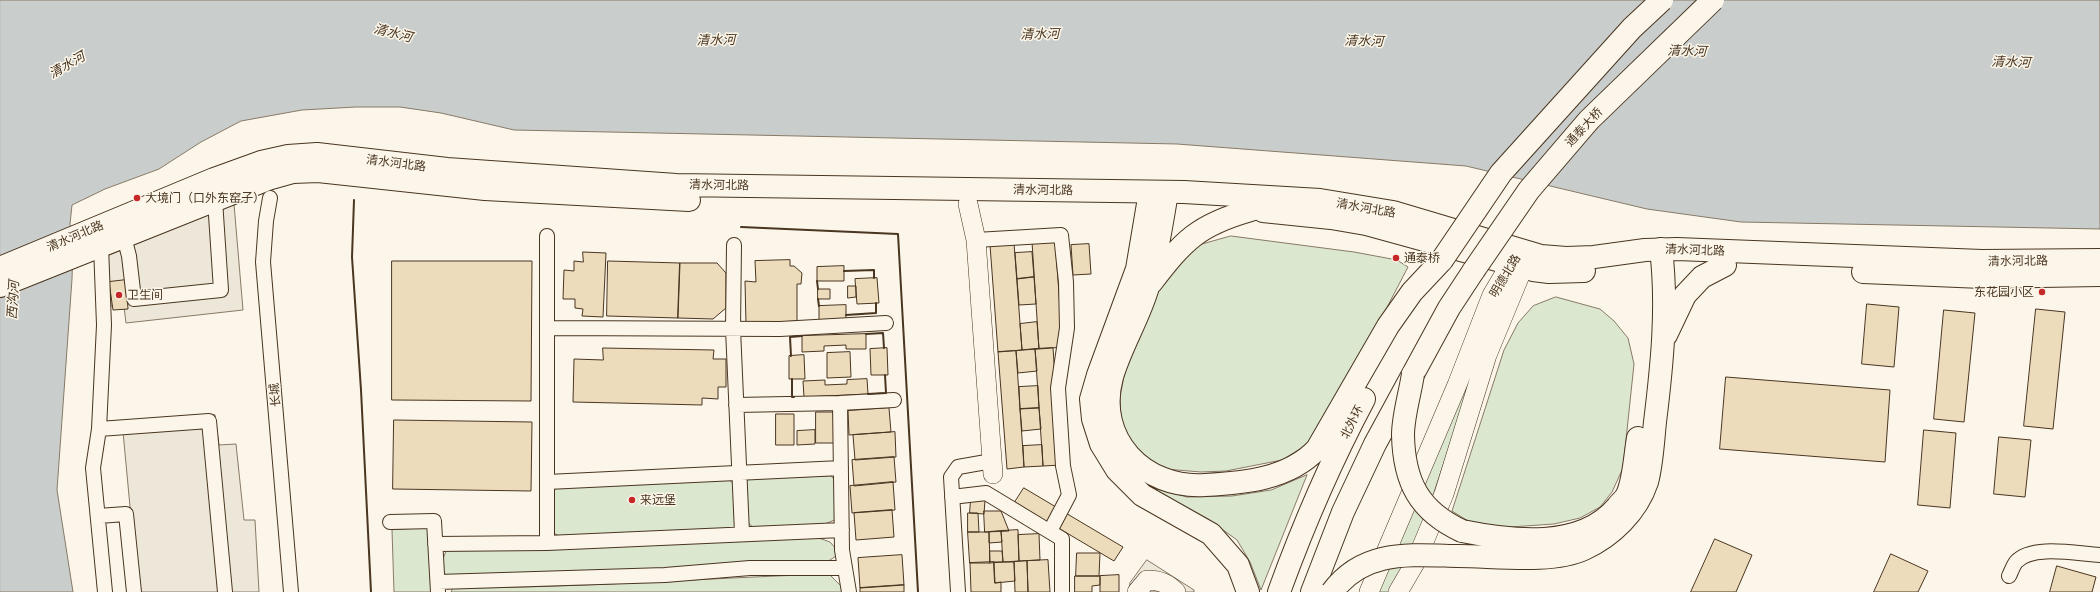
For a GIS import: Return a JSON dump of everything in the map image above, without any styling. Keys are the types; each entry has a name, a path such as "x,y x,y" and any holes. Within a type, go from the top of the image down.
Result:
{"main road":[{"path":"1251,210 1222,218 1199,231 1171,256 1148,287 1112,377 1109,398 1112,428 1127,454 1143,469 1161,479 1198,486 1251,480 1283,472 1306,462 1322,443 1388,326 1412,292 1442,260 1501,173 1632,28 1662,0"},
{"name":"通泰大桥","path":"1413,374 1449,308 1529,190 1589,120 1713,0"},
{"name":"清水河北路","path":"0,286 87,245 214,179 261,162 288,156 317,154 447,169 676,185 1158,199 1320,200 1351,204 1433,223 1518,260"},
{"name":"清水河北路","path":"0,268 87,245 124,237 215,200 293,172 318,171 485,189 660,199 968,204 1158,199 1331,218 1366,224 1518,260 1541,256 1566,258 1656,256 1982,261 2100,260"},
{"path":"1148,287 1158,199"},
{"path":"1158,199 1137,269 1098,375 1091,399 1093,419 1101,444 1117,470 1142,495 1211,534 1226,549 1238,566 1248,592"},
{"path":"968,204 976,240 993,467"},
{"path":"1656,256 1663,354"},
{"path":"1413,374 1403,434 1406,467 1418,496 1428,510 1445,523 1462,531 1492,538 1562,537 1594,525 1610,516 1627,495 1634,463 1649,360 1656,256"},
{"name":"清水河北路","path":"1656,256 1725,265 1982,277 2100,275"},
{"name":"北外环","path":"1279,592 1299,536 1349,428 1398,336 1442,260"},
{"name":"明德北路","path":"1369,592 1457,385 1492,295 1518,260"},
{"name":"明德北路","path":"1398,592 1415,563 1444,494 1518,260"},
{"path":"1332,592 1339,583 1359,567 1373,560 1402,555 1554,557 1583,549 1609,535 1630,514 1647,482 1667,331 1685,295 1702,277 1725,265"},
{"path":"1312,592 1343,512 1375,444 1413,374"},
{"path":"1137,592 1147,580 1158,580 1170,586 1176,592"}],"street":[{"name":"长城","path":"270,198 266,221 263,262 291,592"},
{"path":"124,237 129,256 134,299 221,290 215,200"},
{"path":"547,236 547,543"},
{"path":"976,240 1061,236 1066,282 1067,328 1058,388 1063,466 1069,495 1050,531"},
{"path":"87,245 104,325 99,429 93,468 105,592"},
{"path":"734,245 733,330 742,533"},
{"path":"547,328 733,330 886,323"},
{"path":"736,405 840,403 894,400"},
{"path":"840,403 842,530 845,568 849,592"},
{"path":"99,429 209,421 225,592"},
{"path":"958,592 951,478 958,467 993,467"},
{"path":"547,482 841,468"},
{"path":"952,497 986,493 1062,539 1062,592"},
{"path":"98,516 126,514 134,592"},
{"path":"390,522 434,521 438,587 665,575 750,568 845,568"},
{"path":"435,544 547,543 742,533 842,530"},
{"path":"2009,576 2016,562 2027,554 2041,551 2100,555"}],"green space":[{"path":"1231,236 1354,252 1397,260 1408,267 1384,313 1308,444 1282,460 1226,471 1201,472 1165,469 1144,458 1128,439 1121,419 1120,397 1126,365 1157,287 1173,264 1199,245"},
{"path":"1556,297 1600,309 1614,321 1628,338 1634,364 1623,468 1612,492 1600,507 1580,518 1554,524 1496,528 1468,521 1452,511 1504,350 1518,323 1533,306"},
{"path":"1469,378 1472,379 1420,534 1390,592 1377,592"},
{"path":"1307,475 1261,590 1250,562 1237,540 1208,519 1149,487 1187,497 1232,496 1271,490"},
{"path":"831,476 835,480 837,519 822,525 753,527 747,522 744,483 749,479"},
{"path":"729,480 734,484 737,523 733,530 561,537 552,532 552,491 559,487"},
{"path":"430,529 433,592 394,592 392,530"},
{"path":"816,537 830,542 837,550 836,556 827,562 449,577 443,572 443,559 446,551"},
{"path":"829,574 842,587 842,592 451,592 453,588 594,585"}],"shaded area":[{"path":"234,204 243,310 126,323 124,307 111,306 108,256"},
{"path":"215,415 219,445 236,444 244,520 255,520 259,592 138,592 122,421"},
{"path":"1147,560 1194,590 1194,592 1129,592 1130,583"}],"water":[{"path":"0,0 2100,0 2100,229 1741,222 1647,209 1466,166 1177,144 514,130 441,113 400,107 356,107 302,110 241,121 201,142 159,169 105,189 72,205 70,224 73,247 72,279 57,490 73,592 0,592"}],"building":[{"path":"1055,240 1063,347 1039,349 1032,242"},
{"path":"1014,243 1022,350 998,352 990,245"},
{"path":"1089,244 1091,274 1073,275 1071,245"},
{"path":"583,252 606,253 603,317 582,316 583,309 575,308 575,299 563,299 564,270 574,271 574,261 583,262"},
{"path":"1032,252 1034,277 1017,279 1015,253"},
{"path":"790,260 790,266 794,266 802,273 801,284 797,284 797,321 746,324 745,281 756,282 755,261"},
{"path":"392,261 532,261 531,401 392,400"},
{"path":"608,261 680,263 678,318 607,316"},
{"path":"680,263 717,263 726,273 726,308 713,319 678,318"},
{"path":"844,266 844,281 817,281 817,267"},
{"path":"1034,277 1036,304 1019,305 1017,279"},
{"path":"877,278 879,303 857,304 855,279"},
{"name":"卫生间","path":"126,280 128,309 113,310 109,282"},
{"path":"848,286 856,286 856,297 848,298"},
{"path":"818,289 830,289 830,299 818,299"},
{"path":"1867,304 1899,307 1894,367 1862,364"},
{"path":"846,305 846,320 819,321 819,306"},
{"path":"2036,309 2065,312 2053,429 2024,426"},
{"path":"1944,310 1975,313 1964,422 1934,419"},
{"path":"1037,322 1039,349 1022,350 1020,324"},
{"path":"866,334 866,349 846,349 846,345 824,346 824,351 802,352 802,336"},
{"path":"603,348 714,350 713,359 726,359 726,387 718,387 718,399 702,398 702,405 573,402 574,359 603,360"},
{"path":"887,348 888,375 871,375 870,349"},
{"path":"1053,348 1061,465 1043,466 1035,349"},
{"path":"1035,349 1037,371 1018,373 1016,351"},
{"path":"1016,351 1024,467 1007,469 998,352"},
{"path":"850,352 851,377 827,378 827,353"},
{"path":"804,355 805,379 789,379 789,356"},
{"path":"1726,377 1890,390 1885,462 1720,449"},
{"path":"867,379 868,394 804,397 803,381 825,380 825,385 847,384 847,380"},
{"path":"1038,386 1039,408 1020,409 1019,387"},
{"path":"889,408 891,432 849,435 848,411"},
{"path":"1039,408 1041,429 1022,431 1020,409"},
{"path":"816,412 834,412 835,443 816,443"},
{"path":"776,414 794,414 794,445 776,445"},
{"path":"394,420 532,422 531,491 393,489"},
{"path":"815,430 815,444 797,445 797,431"},
{"path":"1924,430 1956,433 1950,508 1918,505"},
{"path":"895,432 896,457 855,460 853,435"},
{"path":"1999,437 2031,440 2025,497 1994,494"},
{"path":"1042,445 1043,466 1024,467 1023,446"},
{"path":"894,457 896,482 854,486 852,460"},
{"path":"893,482 895,510 852,513 850,486"},
{"path":"1024,488 1061,510 1052,525 1015,502"},
{"path":"971,499 985,500 984,514 970,513"},
{"path":"892,510 894,537 856,540 854,513"},
{"path":"984,511 1001,511 1009,531 985,532"},
{"path":"1064,512 1123,547 1114,561 1055,526"},
{"path":"968,513 978,513 979,532 968,532"},
{"path":"1018,530 1019,561 1003,562 1001,531"},
{"path":"1001,531 1002,542 989,543 989,532"},
{"path":"968,532 989,532 990,563 970,563"},
{"path":"1039,534 1040,560 1019,561 1018,535"},
{"path":"1715,539 1752,555 1736,592 1691,592"},
{"path":"990,551 1002,551 1003,562 990,563"},
{"path":"1077,553 1100,553 1099,576 1076,576"},
{"path":"1891,554 1928,571 1918,592 1874,592"},
{"path":"902,555 904,585 860,588 858,558"},
{"path":"1048,560 1050,592 1028,592 1027,561"},
{"path":"1027,561 1028,592 1015,592 1014,562"},
{"path":"994,562 1014,562 1015,581 995,583"},
{"path":"994,562 995,583 1001,582 1001,592 971,592 970,563"},
{"path":"2057,566 2096,577 2092,592 2050,592"},
{"path":"1119,575 1119,592 1100,592 1100,576"},
{"path":"1075,576 1100,576 1100,585 1092,586 1092,592 1075,592"},
{"path":"904,585 904,592 860,592 860,588"}],"wall":[{"path":"354,200 352,257 361,390 371,592"},
{"path":"741,227 898,234 918,592"},
{"path":"844,271 874,270 874,278"},
{"path":"817,281 818,289"},
{"path":"818,299 819,306"},
{"path":"846,315 876,313 876,303"},
{"path":"866,334 883,333 884,348"},
{"path":"791,356 790,337 802,336"},
{"path":"868,394 886,393 885,375"},
{"path":"792,379 792,397 794,397"}],"place":[{"name":"大境门（口外东窑子）","path":"137,198"},
{"name":"通泰桥","path":"1396,258"},
{"name":"东花园小区","path":"2042,292"},
{"name":"卫生间","path":"119,295"},
{"name":"来远堡","path":"632,500"}],"water label":[{"name":"清水河","path":"393,33"},
{"name":"清水河","path":"1040,34"},
{"name":"清水河","path":"716,40"},
{"name":"清水河","path":"1364,41"},
{"name":"清水河","path":"1687,51"},
{"name":"清水河","path":"2011,62"},
{"name":"清水河","path":"67,65"},
{"name":"西沟河","path":"13,300"}]}
